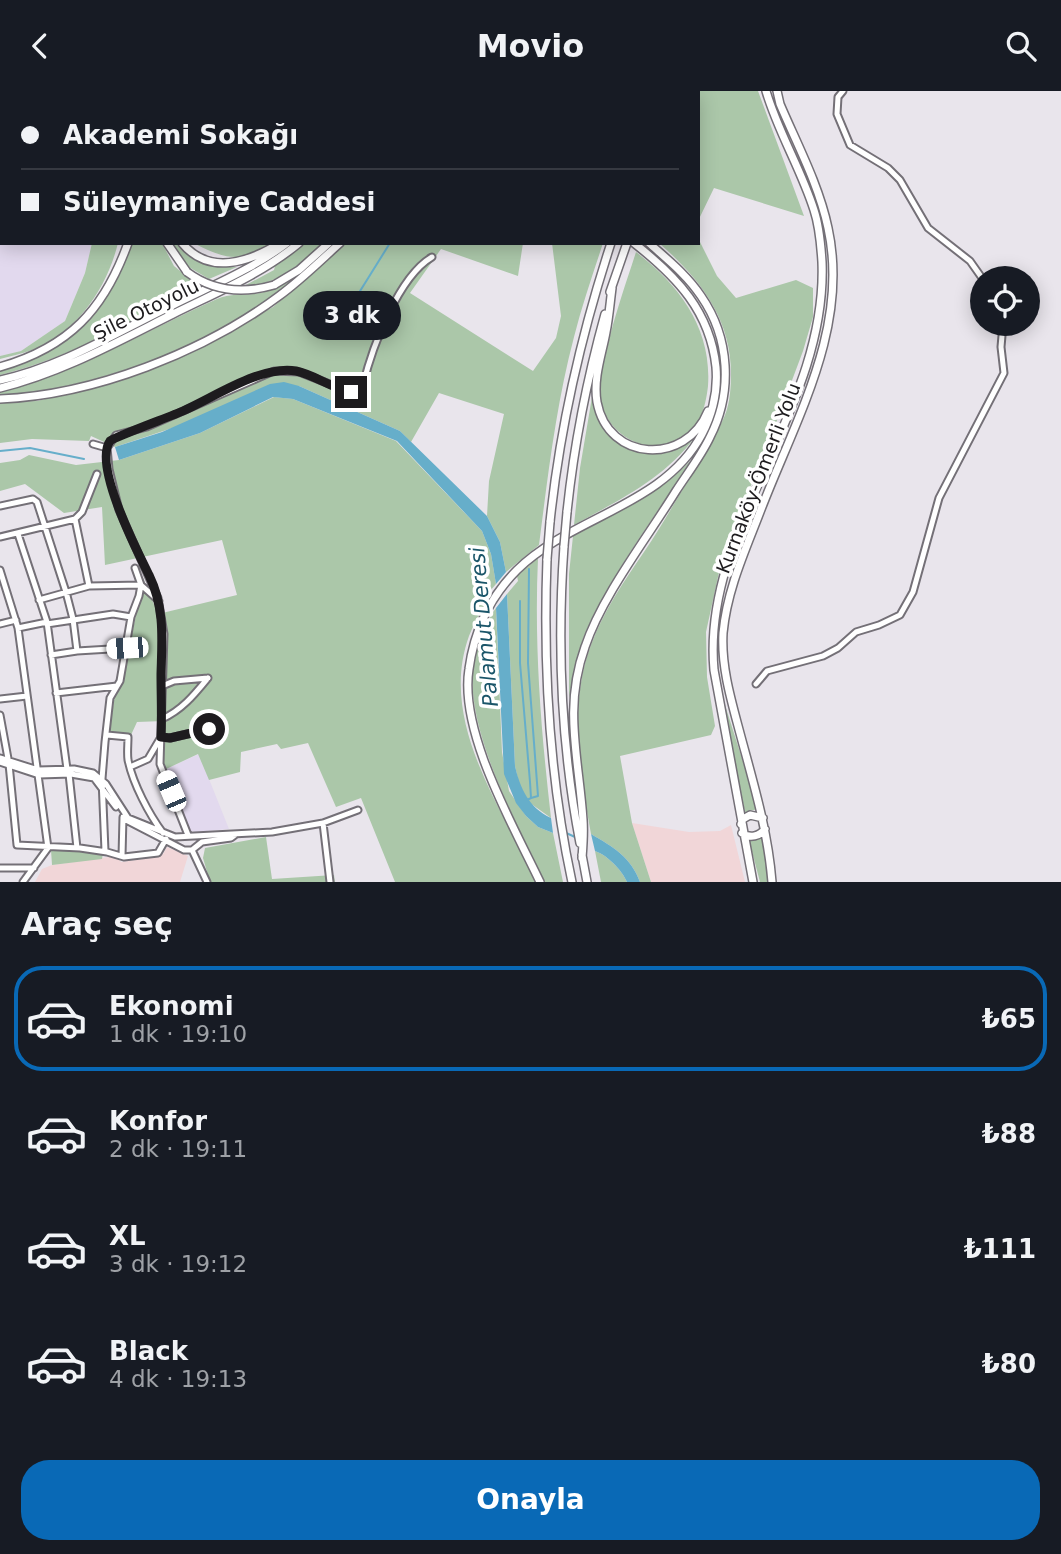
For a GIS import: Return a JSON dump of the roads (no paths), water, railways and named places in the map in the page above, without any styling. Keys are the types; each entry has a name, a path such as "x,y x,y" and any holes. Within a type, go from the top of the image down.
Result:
{"highway":[{"name":"Kurnaköy-Ömerli Yolu","path":"753,882 714,670 713,618 717,597 737,538 805,373 819,324 822,286 822,259 815,211 766,91"},
{"name":"Kurnaköy-Ömerli Yolu","path":"772,882 763,818 731,700 724,649 726,614 732,587 815,373 831,317 833,292 832,251 822,204 777,91"},
{"path":"0,367 43,351 82,323 115,275 127,245"},
{"path":"168,245 187,272 224,290 244,291 274,285 299,270 327,245"},
{"path":"184,245 195,255 220,264 236,263 255,257 276,245"},
{"name":"Şile Otoyolu","path":"0,380 30,372 83,349 248,268 284,245"},
{"name":"Şile Otoyolu","path":"0,388 36,378 75,362 262,269 296,245"},
{"path":"0,399 43,394 97,382 138,369 201,342 279,297 338,245"},
{"path":"572,882 558,807 546,687 547,559 559,453 570,391 610,245"},
{"path":"579,821 562,702 560,630 564,546 584,396 611,288 626,245"},
{"path":"540,882 474,734 467,689 469,671 473,647 488,609 515,571 538,553 627,502 676,470 709,422 716,391 715,357 705,320 681,286 637,245"},
{"path":"587,882 582,857 573,739 573,704 585,645 614,589 710,437 724,393 724,348 716,322 702,296 688,279 651,245"},
{"path":"611,288 596,399 612,432 628,444 643,449 660,450 678,445 691,437 703,421 716,391"},
{"path":"763,818 750,815 743,819 741,828 752,836 765,829"}],"street":[{"path":"843,91 836,106 836,114 849,145 888,167 900,180 928,228 974,266"},
{"path":"207,882 194,849 197,842 188,835 160,764 164,634 159,601 119,510 108,469 107,448 116,435 147,427 274,370 299,372 343,390 354,391 363,385 390,311 423,262 432,257"},
{"path":"756,684 767,671 822,656 838,649 856,632 900,615 913,591 939,498 1004,373 1002,336"},
{"path":"93,444 107,448"},
{"path":"0,537 75,519 82,512 97,474"},
{"path":"0,506 33,499 37,502 66,592 77,651"},
{"path":"75,519 89,586"},
{"path":"18,534 47,623 77,848"},
{"path":"135,568 141,585 159,601"},
{"path":"0,570 18,628 48,848 23,881"},
{"path":"39,600 89,586 141,585"},
{"path":"105,851 102,783 110,698 117,686 141,585"},
{"path":"18,628 113,614 131,618"},
{"path":"0,625 16,620"},
{"path":"51,655 127,648"},
{"path":"162,686 174,681 208,678 176,713 162,719"},
{"path":"56,693 117,686"},
{"path":"0,699 27,696"},
{"path":"0,716 17,845 77,848 122,856 152,855 161,849 164,836 148,811 130,767 128,737 107,735"},
{"path":"161,737 170,738 209,729"},
{"path":"130,767 148,759 161,737"},
{"path":"4,761 37,772 68,771 94,778 102,783 128,818 187,851 202,842 231,838 234,835"},
{"path":"102,783 123,817 137,828 164,836 272,832 323,823 358,810"},
{"path":"122,856 123,817"},
{"path":"323,823 330,882"},
{"path":"182,848 181,839 188,835"},
{"path":"0,868 34,867"},
{"path":"23,881 31,882"}],"water":[{"path":"284,382 299,386 400,431 487,516 500,542 506,572 496,584 491,554 482,531 397,441 293,399 273,397 200,433 119,460 115,447 162,432 270,384"},
{"path":"507,594 515,766 531,803 551,818 553,833 538,827 526,816 516,803 504,774 496,608"},
{"path":"591,834 626,859 640,882 627,882 614,863 595,851"}],"waterway":[{"path":"342,320 389,245"},
{"name":"Palamut Deresi","path":"0,451 30,448 84,459"},
{"path":"529,569 528,663 538,796 531,798"},
{"path":"520,601 520,663 531,798 527,800"},
{"name":"Palamut Deresi","path":"564,832 575,837"}]}
